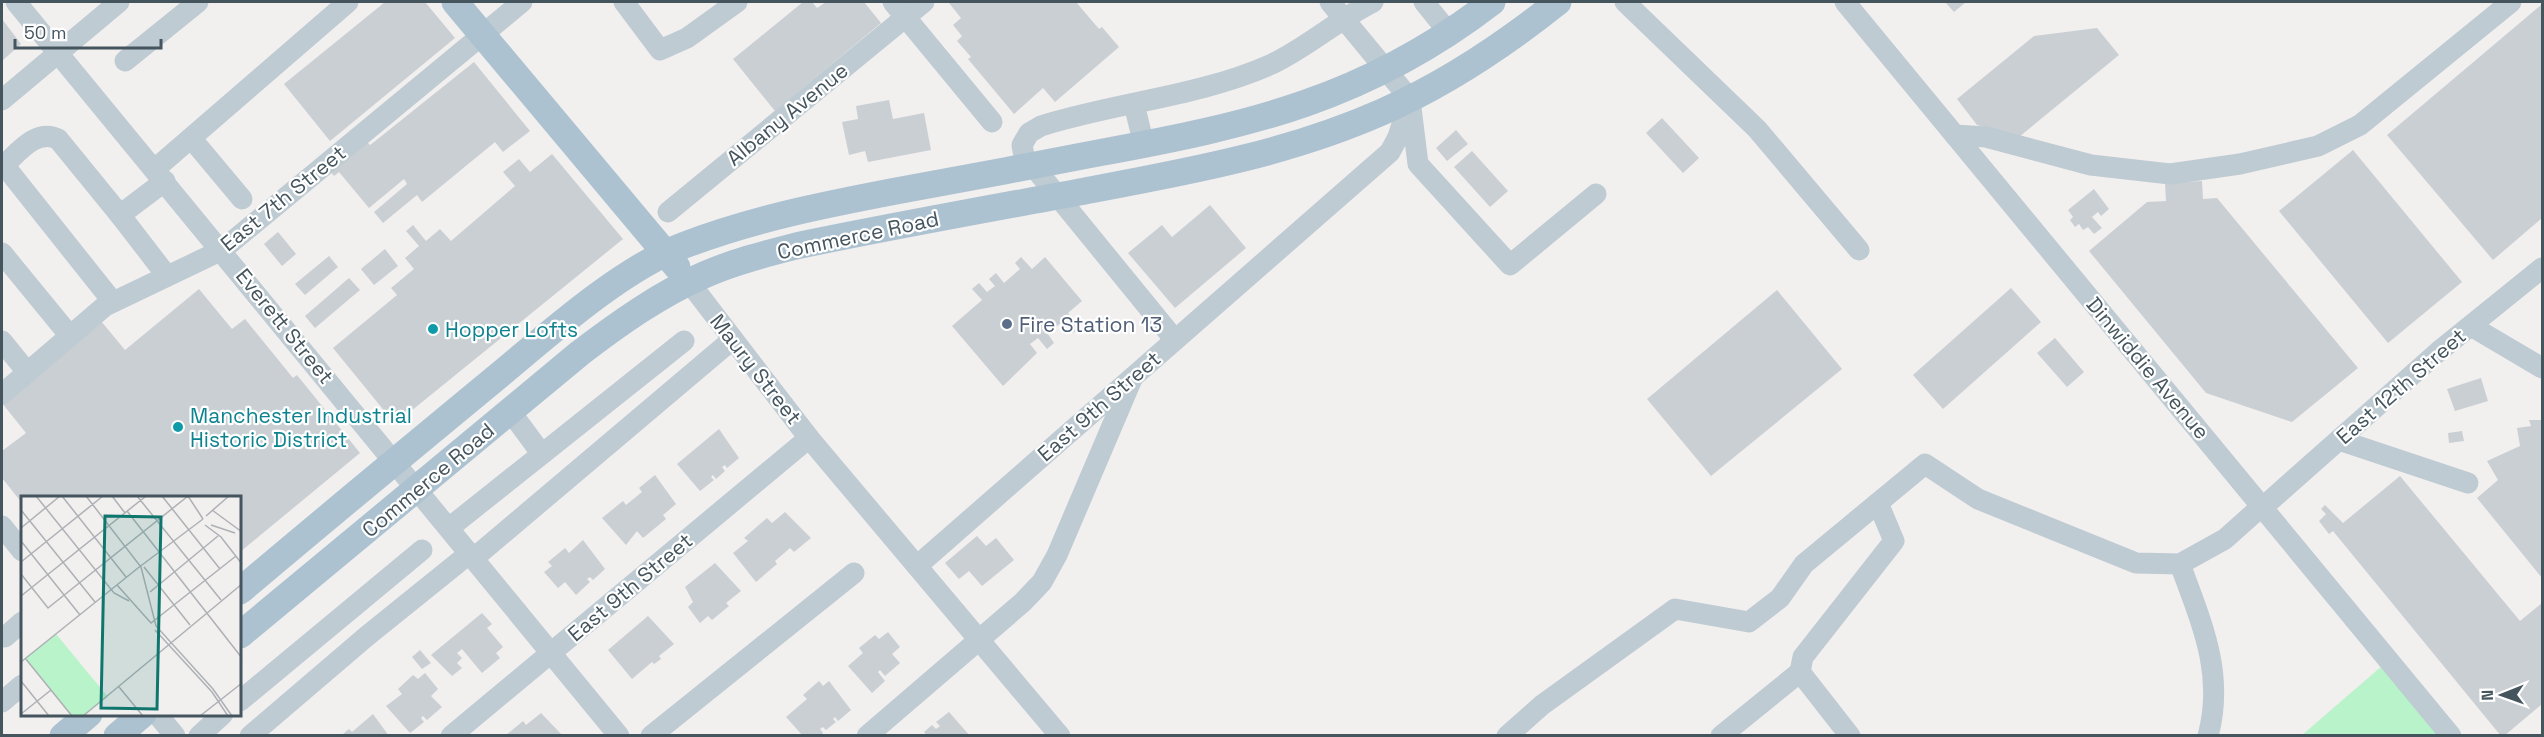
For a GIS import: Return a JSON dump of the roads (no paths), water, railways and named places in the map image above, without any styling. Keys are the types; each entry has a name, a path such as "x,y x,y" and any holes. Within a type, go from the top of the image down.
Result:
{"main road":[{"name":"Maury Street","path":"455,2 667,253 688,282"},
{"name":"Commerce Road","path":"242,589 395,460 578,311 667,253 739,226 779,214 1144,145 1270,117 1341,91 1387,70 1449,33 1492,2"},
{"name":"Commerce Road","path":"242,633 610,331 688,282 761,255 795,246 1179,174 1276,151 1339,129 1410,99 1473,64 1558,2"},
{"path":"63,735 87,716"},
{"path":"117,735 141,716"}],"street":[{"name":"Everett Street","path":"16,2 619,735"},
{"path":"2,100 119,2"},
{"path":"125,61 198,2"},
{"path":"120,215 160,175 191,138 348,2"},
{"name":"East 7th Street","path":"2,394 113,302 222,250 522,2"},
{"path":"624,2 660,50 687,38 737,2"},
{"name":"Albany Avenue","path":"668,212 899,9 924,2"},
{"path":"1175,340 1029,166 1022,145 1029,133 1041,126 1197,91 1272,64 1306,46 1336,9 1373,2"},
{"path":"1424,2 1449,33"},
{"path":"1625,2 1757,129 1859,250"},
{"name":"Dinwiddie Avenue","path":"1845,2 2451,735"},
{"path":"1955,135 1986,137 2091,165 2170,174 2240,164 2318,146 2360,125 2511,2"},
{"path":"899,9 992,122"},
{"path":"1336,9 1410,99 1418,164 1510,265 1596,194"},
{"name":"East 9th Street","path":"917,566 1390,152 1398,138 1410,99"},
{"path":"1134,104 1144,145"},
{"path":"113,302 3,166 39,136 48,134 58,139 166,276"},
{"path":"191,138 242,199"},
{"path":"950,181 956,215"},
{"path":"2,253 70,336"},
{"name":"East 12th Street","path":"2180,564 2225,539 2470,326 2542,268"},
{"name":"Maury Street","path":"688,282 809,438 1060,735"},
{"path":"2470,326 2542,368"},
{"path":"250,735 367,636 472,556 732,339"},
{"path":"2,341 27,372"},
{"path":"450,528 684,341"},
{"path":"867,735 1023,602 1047,573 1057,555 1134,374"},
{"path":"510,411 541,453"},
{"name":"East 9th Street","path":"451,735 809,438"},
{"path":"2339,440 2468,483"},
{"path":"1507,735 1542,705 1675,609 1749,622 1780,598 1804,564 1925,464 1978,499 2136,563 2180,564 2211,650 2214,694 2208,735"},
{"path":"1720,735 1800,672 1803,657 1894,541 1878,503"},
{"path":"2,526 21,550"},
{"path":"242,699 422,550"},
{"path":"651,735 854,573"},
{"path":"5,638 21,623"},
{"path":"1800,672 1850,735"},
{"path":"2,702 21,686"},
{"path":"160,716 175,735"},
{"path":"199,735 222,716"}],"place":[{"name":"Fire Station 13","path":"1007,324"},
{"name":"Hopper Lofts","path":"433,329"},
{"name":"Manchester Industrial Historic District","path":"178,427"}]}
